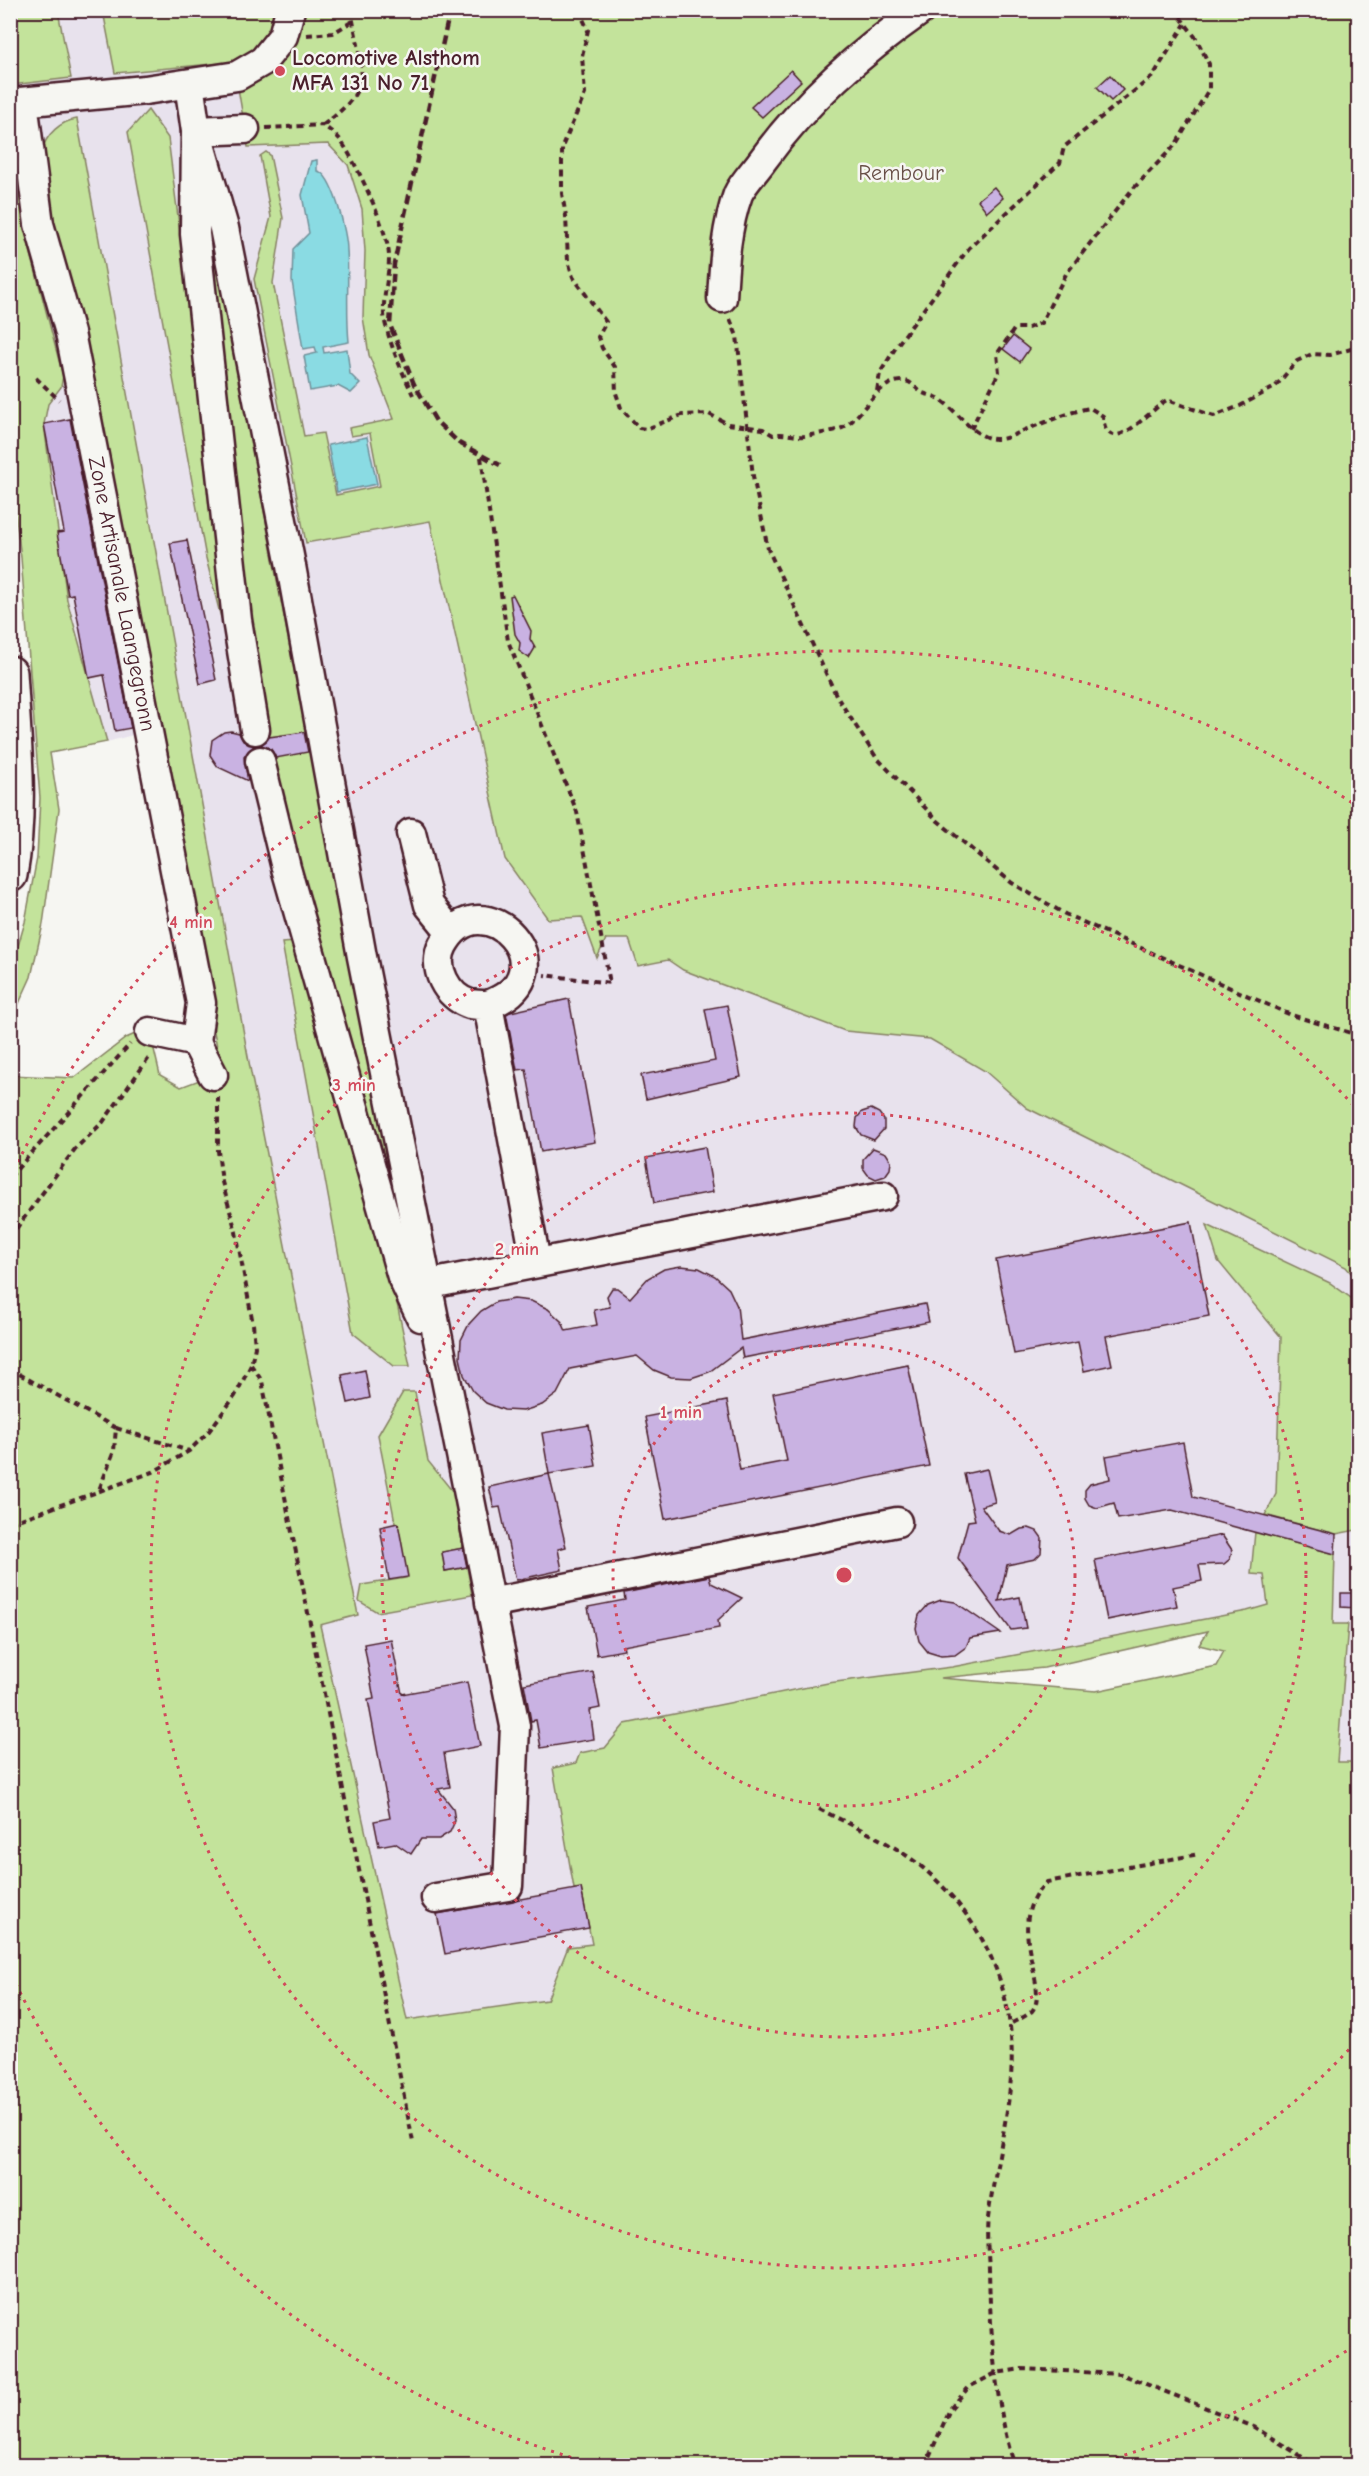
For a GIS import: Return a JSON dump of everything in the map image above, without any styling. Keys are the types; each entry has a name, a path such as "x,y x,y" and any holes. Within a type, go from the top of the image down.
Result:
{"main road":[{"path":"10,875 14,852 16,792 11,676"}],"street":[{"path":"722,298 724,255 739,193 782,133 821,90 876,41 921,10"},
{"path":"26,102 146,90 237,76 263,61 286,23"},
{"path":"189,84 196,131 229,251 425,1285 515,1726 508,1886 436,1898"},
{"name":"Zone Artisanale Laangegronn","path":"26,102 39,224 70,333 199,991 201,1003 196,1042"},
{"path":"196,131 245,129"},
{"path":"196,131 195,234 237,620 255,730"},
{"path":"260,761 286,868 402,1277 438,1351"},
{"path":"411,833 429,905 451,932"},
{"path":"485,920 503,925 516,938 524,954 523,973 516,988 504,999 488,1005 470,1004 454,996 443,982 439,964 441,947 451,932 467,922 485,920"},
{"path":"488,1005 536,1262"},
{"path":"158,1034 196,1042 213,1075"},
{"path":"425,1285 883,1196"},
{"path":"490,1603 897,1522"}],"path":[{"path":"245,129 323,125 356,96 362,84 351,10"},
{"path":"579,10 588,30 582,56 585,94 562,147 562,194 566,216 568,261 573,278 606,322 598,337 602,348 615,367 616,393 621,408 639,428 646,429 682,415 709,414 728,424 763,429 773,435 782,432 804,436 817,432 832,432 845,427 870,404 877,391 879,373 969,248 1060,163 1064,147 1153,76 1185,24"},
{"path":"970,430 999,372 997,354 1007,336 1015,328 1028,328 1041,323 1066,274 1131,190 1176,144 1209,89 1209,64 1175,10"},
{"path":"1350,10 1359,14"},
{"path":"286,23 333,33 353,21"},
{"path":"323,125 342,141 354,162 387,241 390,258 384,292 385,320 393,350 413,395"},
{"path":"722,298 737,336 746,427 768,549 837,697 876,757 938,821 1012,884 1065,914 1291,1015 1359,1035"},
{"path":"877,391 900,380 910,382 922,393 936,397 962,416 970,430 1000,439 1090,408 1103,416 1104,427 1110,433 1119,435 1130,431 1156,405 1167,400 1214,416 1240,406 1275,387 1296,361 1312,354 1330,355 1359,347"},
{"path":"481,457 508,640 577,812 610,983 523,973"},
{"path":"10,1177 131,1044 158,1034"},
{"path":"10,1237 75,1149 103,1122 158,1034"},
{"path":"10,1523 153,1473 189,1451 209,1431 235,1396 251,1365 255,1347 253,1324 236,1232 222,1182 218,1151 218,1094 213,1075"},
{"path":"251,1365 262,1381 413,2142"},
{"path":"10,1369 116,1428 189,1451"},
{"path":"99,1490 114,1451 116,1428"},
{"path":"819,1809 883,1842 932,1875 967,1916 999,1971 1012,2023 1010,2087 988,2221 996,2373 1015,2466"},
{"path":"1012,2023 1032,2011 1037,1997 1028,1945 1028,1914 1034,1894 1047,1882 1199,1854"},
{"path":"925,2466 950,2409 969,2386 996,2373 1022,2368 1121,2374 1254,2427 1317,2466"}],"shaded area":[{"path":"58,11 103,11 115,73 235,62 248,147 329,144 348,165 362,209 365,251 415,452 548,919 582,917 597,957 606,939 629,939 638,965 668,960 683,970 845,1031 930,1039 985,1071 1027,1108 1346,1267 1358,1281 1358,1762 1337,1762 1348,1624 1333,1624 1335,1554 1251,1574 1264,1575 1268,1605 1247,1611 952,1667 828,1683 625,1724 605,1748 580,1753 576,1763 553,1769 574,1888 581,1888 592,1944 568,1947 547,2000 407,2020 320,1624 358,1615 251,1073 77,119 66,120 42,151 140,733 107,742 67,600 44,424 48,404 61,387 25,230 29,213 16,141 11,136 11,85 70,78"}],"green space":[{"path":"11,10 58,11 71,78 11,85"},
{"path":"281,10 270,42 234,62 115,73 103,11"},
{"name":"Rembour","path":"296,11 1358,11 1358,1281 1346,1267 1027,1108 985,1071 930,1039 845,1031 683,970 668,960 638,966 629,939 606,939 597,958 582,917 548,919 505,859 430,521 306,543 254,279 271,217 260,156 266,152 270,155 283,218 273,283 304,436 323,433 336,495 380,486 370,433 351,436 349,428 394,419 369,355 363,317 365,251 362,209 348,165 328,144 248,147 238,88"},
{"path":"148,110 168,138 229,619 221,618 206,558 128,132"},
{"path":"77,119 251,1073 358,1615 320,1625 407,2020 547,2000 568,1947 592,1944 581,1888 574,1889 553,1768 576,1763 580,1753 605,1748 625,1724 828,1683 952,1667 1247,1611 1268,1605 1264,1575 1251,1574 1255,1532 1335,1554 1333,1624 1348,1624 1337,1762 1358,1762 1358,2465 11,2466 11,1075 74,1078 126,1038 149,1028 160,1075 181,1087 213,1075 219,1057 59,255 42,151 51,134 65,122","holes":["1208,1631 1199,1645 1224,1651 1216,1666 1096,1691 940,1678 1044,1668"]},
{"path":"11,136 16,141 29,214 25,231 63,376 61,387 48,404 44,424 67,600 107,742 50,753 59,809 43,924 31,977 11,1021 11,970 25,922 37,858 40,798 21,558 10,470"},
{"path":"209,221 303,717 415,1273 294,860 246,621 208,275"},
{"path":"296,942 393,1284 410,1366 394,1366 353,1333 282,943"},
{"path":"1207,1225 1330,1283 1358,1303 1357,1530 1336,1534 1265,1515 1276,1494 1281,1337 1218,1261"},
{"path":"403,1392 415,1392 428,1461 453,1492 463,1548 442,1552 445,1571 467,1567 472,1595 377,1612 359,1601 362,1585 406,1578 378,1435"}],"water":[{"path":"317,160 317,171 323,174 328,182 338,205 345,231 348,262 349,342 323,347 324,353 347,349 350,374 360,384 351,393 338,386 310,391 304,356 317,353 315,347 303,349 292,281 293,249 309,233 302,195 311,161"},
{"path":"367,437 377,484 337,492 328,445"}],"building":[{"path":"791,70 801,81 762,117 751,107"},
{"path":"1110,75 1123,90 1111,101 1097,87"},
{"path":"994,187 1003,198 987,212 978,200"},
{"path":"1013,336 1029,349 1020,362 1003,349"},
{"path":"70,419 131,728 115,731 104,675 89,678 73,594 68,595 57,533 64,532 44,424"},
{"path":"187,540 216,680 200,684 170,543"},
{"path":"513,595 531,631 530,639 535,648 529,658 519,651 520,643 515,634 510,596"},
{"path":"224,732 239,733 243,741 254,746 244,757 248,781 218,767 210,755 212,740"},
{"path":"304,732 308,752 276,758 271,749 261,745 269,737"},
{"path":"569,999 595,1142 541,1152 526,1069 517,1070 506,1013"},
{"path":"727,1005 741,1077 646,1099 641,1075 715,1061 705,1009"},
{"path":"871,1109 879,1113 884,1120 884,1129 874,1140 861,1135 856,1127 857,1118 862,1112"},
{"path":"705,1147 713,1192 654,1203 646,1158"},
{"path":"873,1148 886,1153 891,1161 890,1169 885,1176 876,1179 868,1175 863,1168 863,1159"},
{"path":"1191,1222 1209,1316 1106,1336 1112,1365 1084,1371 1078,1342 1014,1354 996,1260"},
{"path":"681,1266 699,1268 715,1276 729,1289 737,1306 741,1340 925,1304 929,1322 743,1358 741,1348 709,1372 691,1378 671,1377 654,1370 637,1356 570,1369 557,1394 542,1405 523,1411 504,1410 486,1403 473,1391 464,1375 460,1358 461,1340 469,1324 481,1311 496,1302 514,1299 531,1301 548,1309 562,1322 566,1331 597,1325 594,1310 610,1307 607,1296 612,1288 617,1288 630,1298 648,1278 664,1269"},
{"path":"908,1365 929,1466 665,1519 645,1417 727,1401 740,1470 787,1461 773,1393"},
{"path":"365,1370 370,1398 348,1403 342,1375"},
{"path":"589,1425 596,1466 549,1474 542,1433"},
{"path":"1183,1442 1193,1497 1336,1534 1335,1554 1172,1510 1118,1519 1114,1503 1097,1508 1089,1505 1085,1498 1085,1490 1090,1484 1110,1479 1106,1456"},
{"path":"987,1469 995,1502 981,1506 999,1531 1011,1535 1021,1529 1029,1528 1037,1531 1042,1538 1041,1553 1035,1559 1007,1565 999,1601 1020,1597 1026,1628 1011,1630 958,1558 968,1521 975,1520 964,1474"},
{"path":"549,1474 566,1547 558,1549 562,1570 516,1580 500,1507 494,1508 489,1487"},
{"path":"398,1523 408,1577 389,1580 380,1527"},
{"path":"1222,1535 1232,1550 1230,1559 1224,1564 1199,1565 1202,1581 1173,1587 1177,1606 1107,1620 1095,1560"},
{"path":"463,1548 467,1567 445,1571 442,1552"},
{"path":"709,1576 711,1583 742,1598 718,1620 719,1628 623,1646 624,1650 597,1655 588,1607 625,1600 624,1593"},
{"path":"1341,1593 1357,1593 1356,1608 1341,1607"},
{"path":"941,1600 955,1602 1000,1633 970,1638 966,1647 955,1655 941,1656 928,1652 919,1641 916,1628 919,1615 928,1605"},
{"path":"391,1639 402,1694 467,1682 480,1746 444,1753 450,1787 438,1789 453,1808 455,1821 450,1832 439,1839 421,1839 411,1854 395,1843 379,1846 374,1821 390,1818 368,1700 374,1699 364,1644"},
{"path":"593,1672 600,1708 590,1710 594,1739 541,1748 536,1720 531,1721 524,1684"},
{"path":"581,1888 589,1928 445,1954 437,1914"}],"railway":[{"path":"450,10 394,264 390,325 414,384 436,421 459,443 500,465"}],"place":[{"name":"Locomotive Alsthom MFA 131 No 71","path":"280,71"}]}
